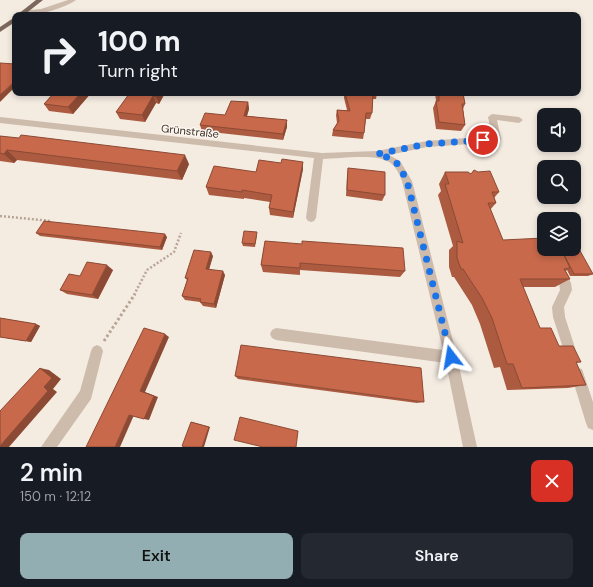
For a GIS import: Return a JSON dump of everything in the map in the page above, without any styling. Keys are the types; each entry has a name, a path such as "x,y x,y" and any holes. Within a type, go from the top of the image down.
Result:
{"main road":[{"path":"24,12 40,0"},
{"path":"0,30 12,21"}],"street":[{"path":"40,12 73,0"},
{"name":"Grünstraße","path":"0,120 318,156 382,156 427,144 497,139 492,117 518,120"},
{"path":"311,218 318,156"},
{"path":"382,156 393,158 407,181 451,357 470,447"},
{"path":"552,256 565,283 566,290 558,307 559,317 593,423"},
{"path":"276,334 451,357"},
{"path":"48,447 86,394 97,351"}],"path":[{"path":"0,216 51,221"},
{"path":"97,351 131,301 147,270 174,252 181,233"}],"building":[{"path":"0,63 12,64 12,84 0,95"},
{"path":"51,96 78,96 68,107 44,104"},
{"path":"128,96 153,96 142,115 116,112"},
{"path":"346,96 373,96 372,113 366,113 364,133 333,130 339,121 337,110 350,111"},
{"path":"439,96 464,96 465,104 462,104 465,125 439,122 436,101 439,101"},
{"path":"231,101 248,102 244,116 287,120 283,134 200,125 205,113 225,115"},
{"path":"21,135 185,155 177,171 7,150 4,154 0,153 0,136 19,138"},
{"path":"282,159 303,162 293,212 269,208 272,195 242,190 242,192 206,187 214,166 256,172 259,160 281,163"},
{"path":"348,168 385,172 385,195 347,190"},
{"path":"474,170 478,172 490,171 499,192 492,192 496,203 488,203 503,240 537,238 537,256 564,256 570,268 564,269 570,279 520,279 540,328 551,328 559,346 573,346 581,362 576,362 586,385 522,388 513,364 507,364 492,318 482,298 463,269 461,269 457,258 457,241 463,243 445,184 449,184 445,172 468,172 471,174"},
{"path":"44,221 165,234 160,247 36,233"},
{"path":"244,231 257,232 255,244 242,243"},
{"path":"265,241 302,244 302,241 403,248 405,271 300,263 300,268 261,265"},
{"path":"194,250 211,252 206,269 223,271 214,304 200,302 201,299 182,296 188,278 185,278"},
{"path":"581,253 593,274 574,274 565,256 581,256"},
{"path":"87,262 107,265 92,295 60,290 69,274 80,276"},
{"path":"0,318 36,324 26,341 0,337"},
{"path":"144,328 165,334 140,391 154,396 144,419 129,415 115,447 86,447"},
{"path":"241,345 421,368 424,402 235,376"},
{"path":"40,368 52,378 44,387 48,391 0,446 0,411"},
{"path":"240,417 298,431 296,447 263,447 234,440"},
{"path":"191,422 209,427 202,447 182,446"}],"route":[{"path":"451,357 407,181 393,158 377,154 427,144 483,140"}]}
